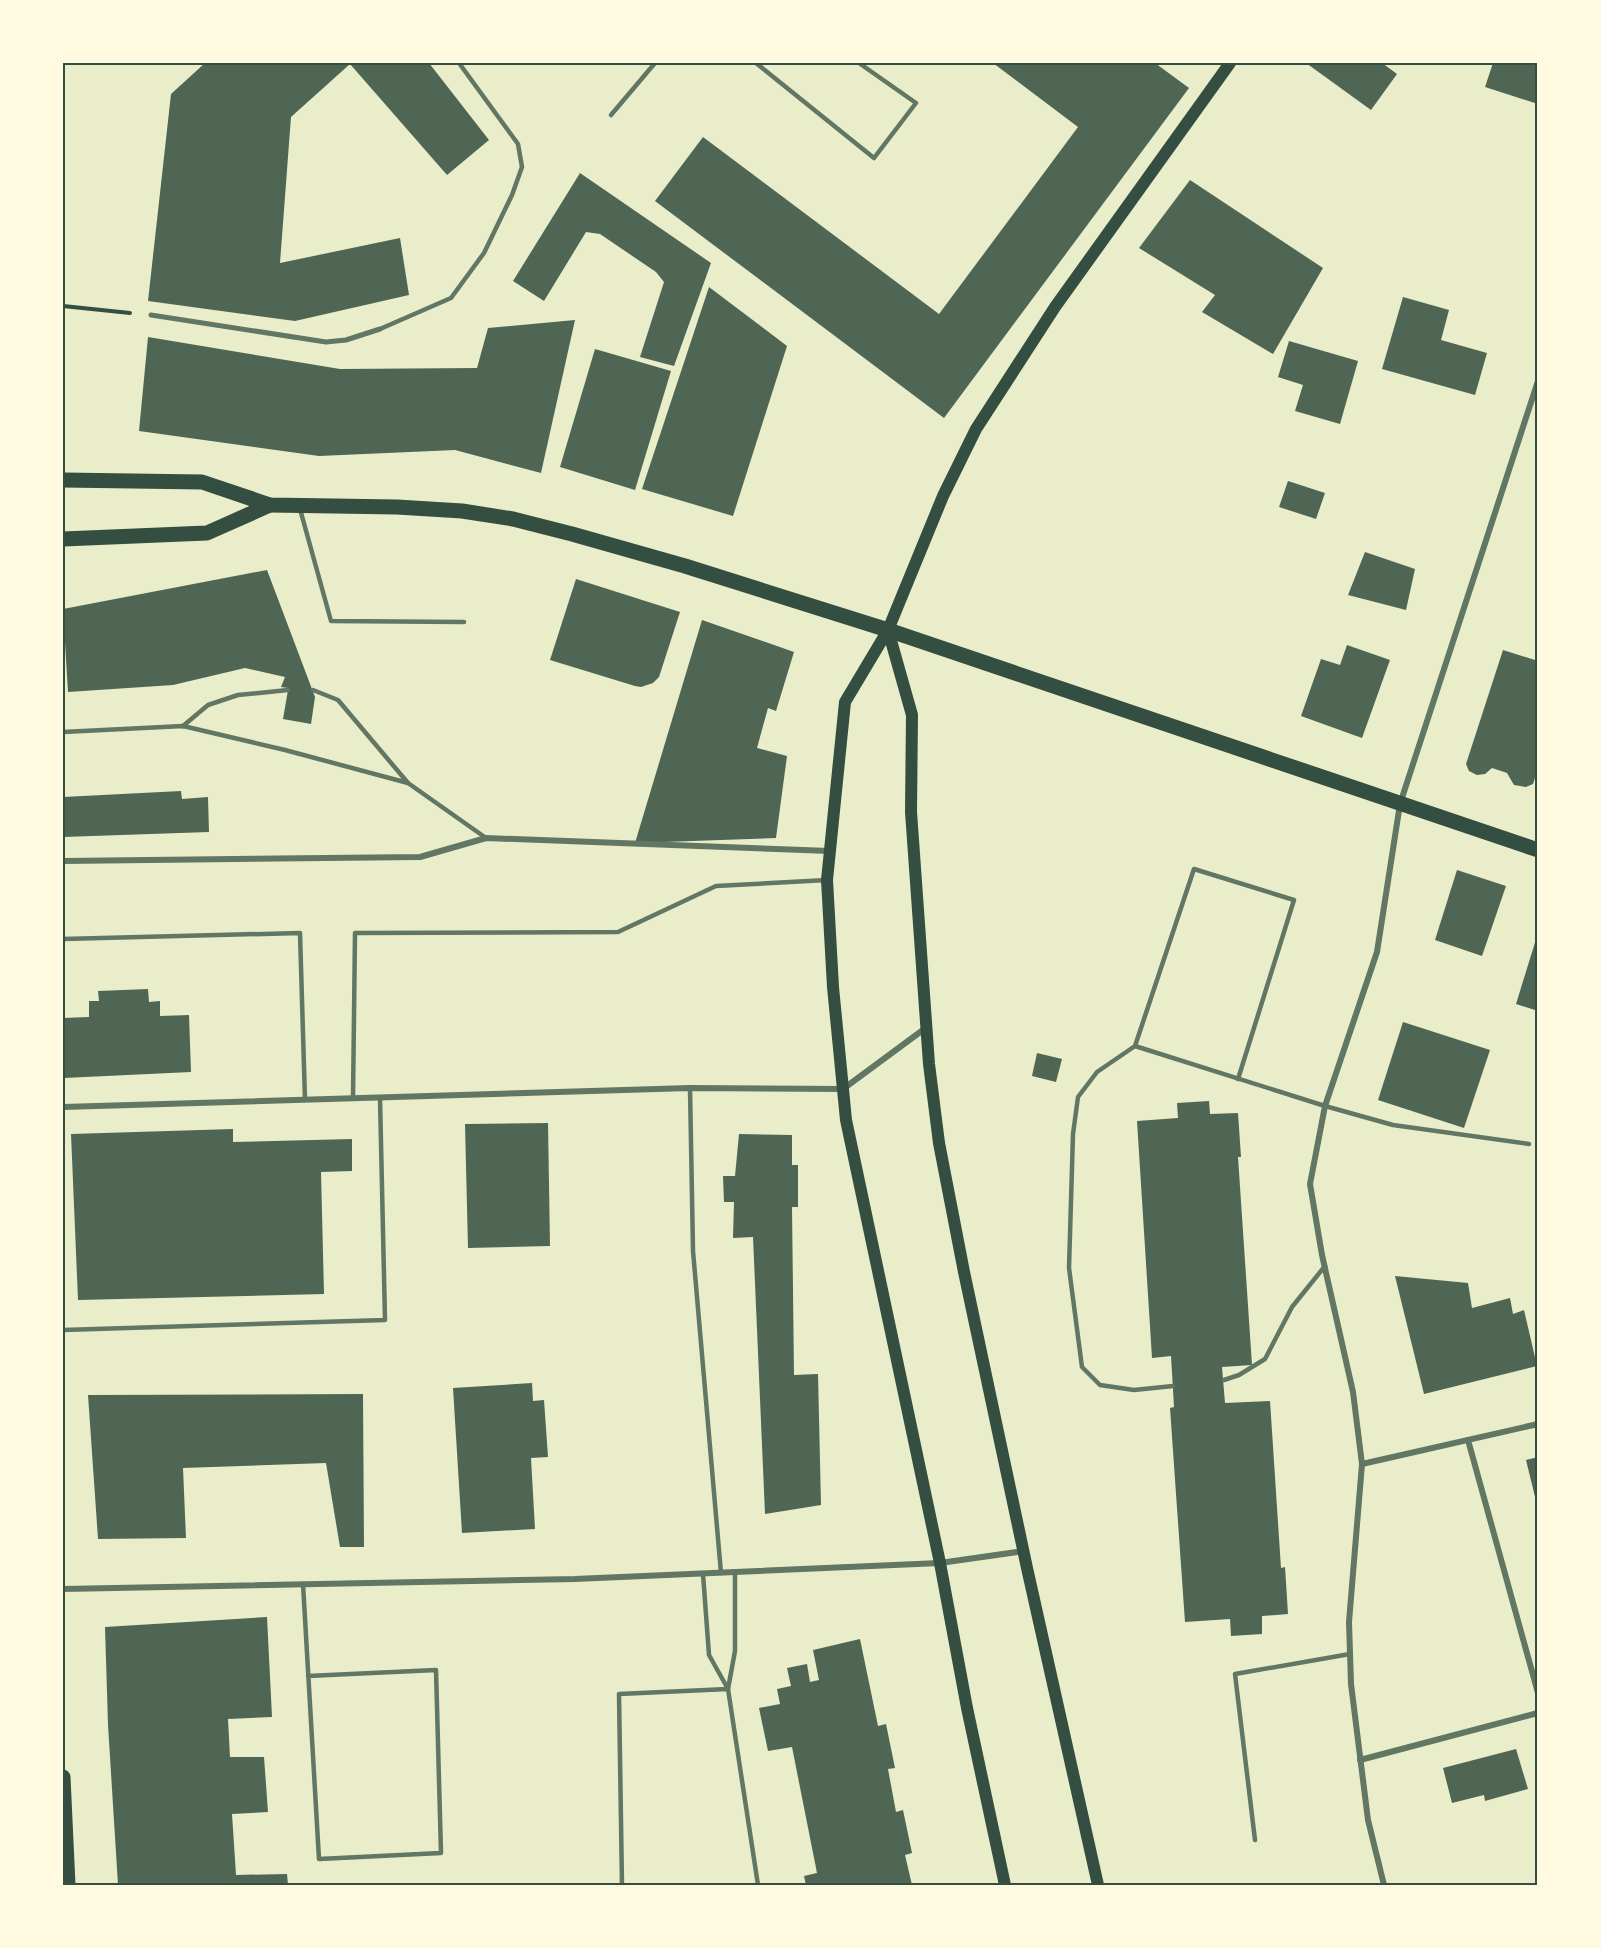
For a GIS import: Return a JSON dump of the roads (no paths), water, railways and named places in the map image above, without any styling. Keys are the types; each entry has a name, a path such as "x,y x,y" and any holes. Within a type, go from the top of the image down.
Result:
{"main road":[{"path":"1005,1885 967,1708 940,1563 846,1120 833,987 827,880 845,702 888,630 943,496 976,429 1055,307 1230,63"},
{"path":"63,480 202,482 270,505 397,507 462,511 513,519 685,566 888,630 1538,850"},
{"path":"63,539 207,532 270,505"},
{"path":"888,630 912,716 911,812 929,1064 939,1143 1024,1551 1098,1885"},
{"path":"63,1777 68,1885"}],"street":[{"path":"151,315 326,342 346,340 380,329"},
{"path":"1384,1885 1368,1820 1351,1684 1349,1622 1362,1464 1353,1392 1325,1266 1310,1184 1325,1106 1377,952 1400,804 1538,381"},
{"path":"63,861 420,857 486,838 830,850"},
{"path":"63,1107 690,1088 843,1089 927,1027"},
{"path":"1362,1464 1538,1424"},
{"path":"1468,1440 1538,1693"},
{"path":"63,1589 575,1579 703,1574 940,1563 1024,1551"},
{"path":"1360,1760 1538,1713"}],"lane":[{"path":"380,329 452,298 484,253 512,195 522,167 518,144 459,63"},
{"path":"611,115 655,63"},
{"path":"756,63 874,158 916,103 860,63"},
{"path":"299,506 331,621 464,622"},
{"path":"183,726 208,705 238,695 288,690"},
{"path":"313,690 338,700 408,783 486,838"},
{"path":"63,732 183,726 408,783"},
{"path":"1173,1386 1134,1390 1100,1385 1082,1367 1069,1268 1073,1134 1078,1097 1097,1072 1135,1046 1194,869 1294,900 1238,1079"},
{"path":"353,1098 355,933 618,932 716,886 827,880"},
{"path":"63,939 300,933 304,1100"},
{"path":"1135,1046 1393,1125 1529,1144"},
{"path":"690,1088 693,1251 721,1573"},
{"path":"63,1330 385,1320 380,1098"},
{"path":"1224,1380 1239,1376 1265,1359 1292,1307 1325,1266"},
{"path":"735,1572 735,1651 728,1689 758,1885"},
{"path":"703,1574 709,1655 728,1689"},
{"path":"303,1584 308,1676 319,1859 441,1853 436,1670 308,1676"},
{"path":"1255,1840 1235,1674 1350,1654"},
{"path":"622,1885 619,1694 728,1689"}]}
